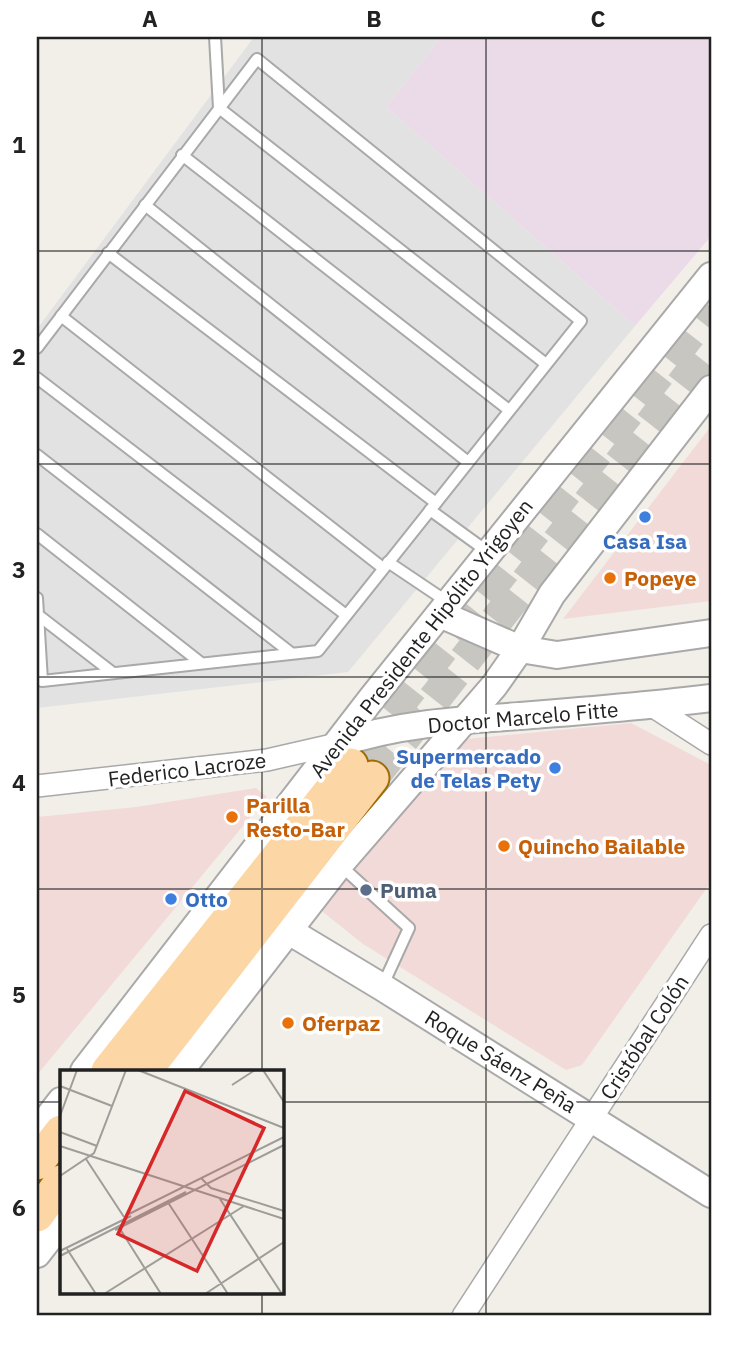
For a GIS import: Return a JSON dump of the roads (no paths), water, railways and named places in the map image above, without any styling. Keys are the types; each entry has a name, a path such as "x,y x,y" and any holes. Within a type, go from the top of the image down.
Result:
{"main road":[{"name":"Avenida Presidente Hipólito Yrigoyen","path":"109,1070 353,762"},
{"name":"Avenida Presidente Hipólito Yrigoyen","path":"146,1070 353,762"},
{"path":"37,1163 60,1133"},
{"path":"37,1214 60,1183"}],"street":[{"name":"Avenida Presidente Hipólito Yrigoyen","path":"85,1070 353,762 444,609 711,276"},
{"path":"181,1070 340,864 494,686 520,649 552,594 711,389"},
{"path":"444,609 520,649 557,655 711,633"},
{"name":"Doctor Marcelo Fitte","path":"353,762 386,730 466,720 652,706 711,698"},
{"path":"652,706 711,744"},
{"name":"Federico Lacroze","path":"37,786 267,760 353,762"},
{"name":"Roque Sáenz Peña","path":"289,931 382,986 711,1194"},
{"name":"Cristóbal Colón","path":"463,1316 711,935"},
{"path":"37,1132 60,1102"},
{"path":"37,1254 60,1224"}],"lane":[{"path":"215,37 219,108 546,364"},
{"path":"37,348 257,59 581,321 318,650 42,681 37,598"},
{"path":"183,155 509,410"},
{"path":"145,205 468,462"},
{"path":"108,253 433,506 488,552"},
{"path":"61,316 444,609"},
{"path":"37,378 346,615"},
{"path":"37,455 291,653"},
{"path":"37,534 201,663"},
{"path":"38,615 113,673"},
{"path":"340,864 409,928 382,986"}],"tunnel":[{"path":"360,753 711,307"},
{"path":"372,778 711,348"}],"place":[{"name":"Casa Isa","path":"645,517"},
{"name":"Popeye","path":"610,578"},
{"name":"Supermercado de Telas Pety","path":"555,768"},
{"name":"Parilla Resto-Bar","path":"232,817"},
{"name":"Quincho Bailable","path":"504,846"},
{"name":"Puma","path":"366,890"},
{"name":"Otto","path":"171,899"},
{"name":"Oferpaz","path":"288,1023"}]}
